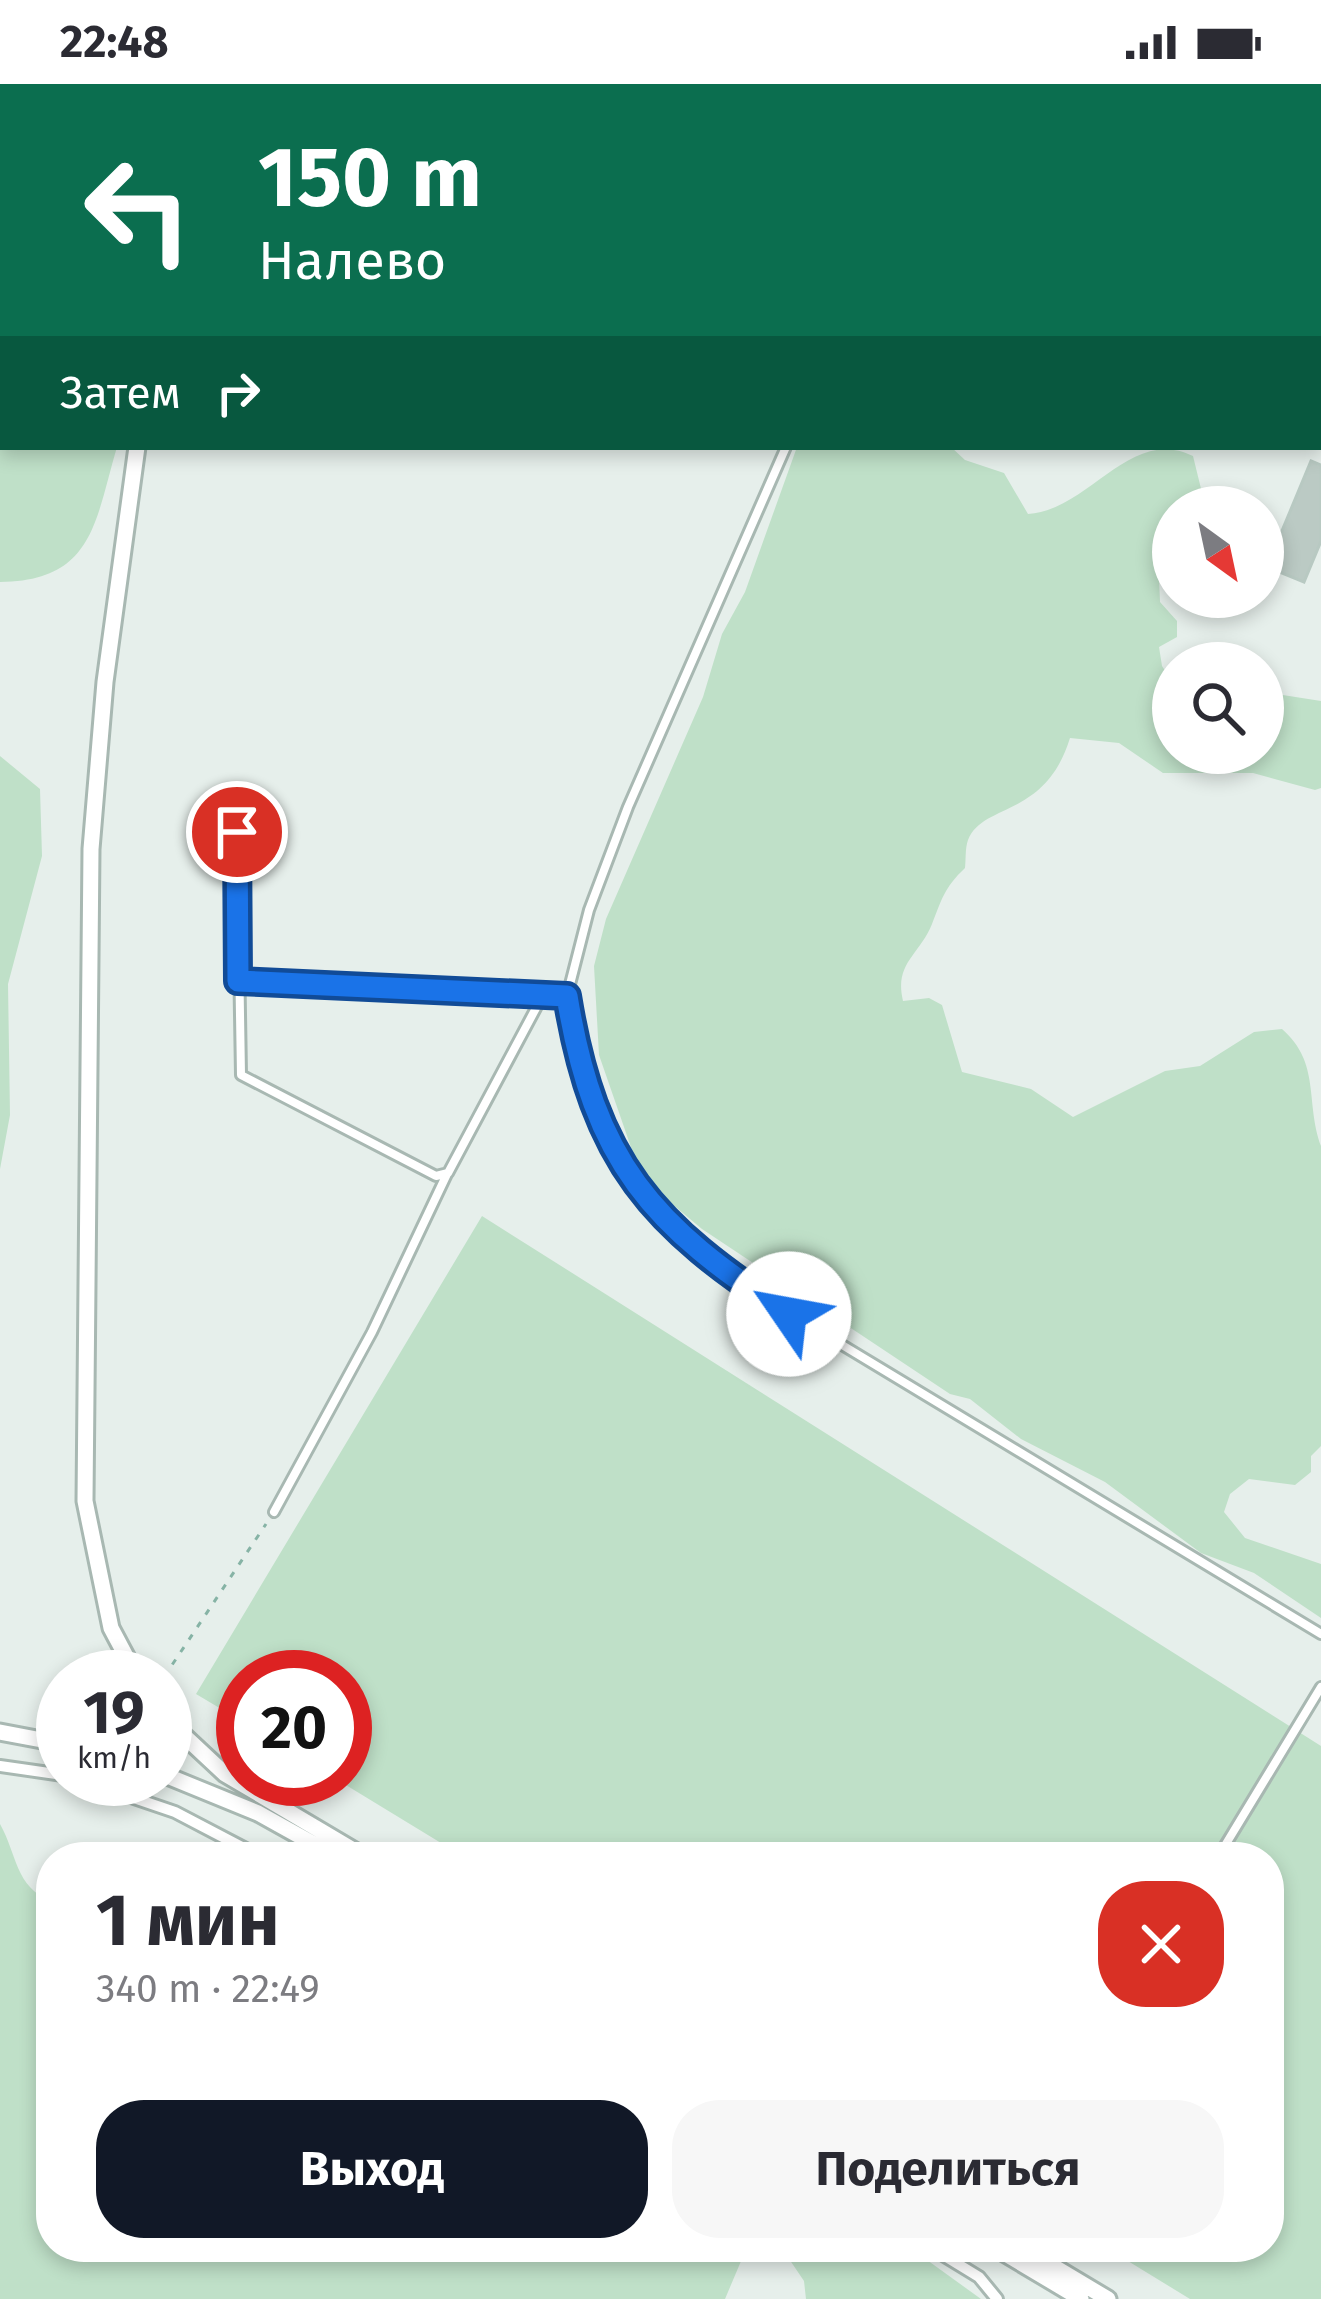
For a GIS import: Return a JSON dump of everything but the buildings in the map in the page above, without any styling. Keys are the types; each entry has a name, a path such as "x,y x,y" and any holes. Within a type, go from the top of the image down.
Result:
{"street":[{"path":"123,1650 111,1628 85,1501 91,849 104,682 136,450"},
{"path":"0,1732 36,1739"},
{"path":"192,1743 225,1774 340,1842"},
{"path":"0,1766 36,1771"},
{"path":"192,1786 258,1813 310,1842"},
{"path":"155,1806 232,1842"},
{"path":"954,2262 979,2277 997,2299"},
{"path":"1019,2262 1081,2299"},
{"path":"1046,2262 1108,2299"}],"lane":[{"path":"785,450 628,807 589,910 567,996 587,1086 616,1154 645,1202 682,1240 789,1314 1321,1634"},
{"path":"237,832 241,1075 436,1176 448,1173"},
{"path":"238,981 567,996"},
{"path":"274,1512 372,1332 448,1173 543,995"},
{"path":"1227,1842 1321,1687"}],"path":[{"path":"182,1650 274,1512"}],"green space":[{"path":"0,450 116,450 95,522 73,558 31,579 0,582"},
{"path":"796,450 954,450 965,460 1004,473 1028,514 1071,499 1149,451 1173,450 1193,456 1200,486 1152,486 1152,618 1174,618 1177,637 1152,642 1152,766 1119,743 1070,738 1046,783 976,828 967,843 965,868 948,888 927,935 905,968 901,988 903,1001 929,998 942,1005 962,1072 1031,1089 1073,1117 1165,1071 1200,1066 1254,1032 1282,1029 1294,1042 1307,1069 1321,1146 1321,1446 1311,1456 1311,1472 1295,1485 1249,1479 1230,1494 1224,1512 1245,1538 1321,1564 1321,1618 1254,1573 1201,1553 1105,1482 1021,1439 970,1399 950,1394 702,1229 659,1193 633,1153 599,1055 594,966 606,919 703,697 722,634 745,592"},
{"path":"1284,695 1321,701 1321,788 1257,774 1284,774"},
{"path":"0,756 40,789 42,856 8,984 10,1115 0,1169"},
{"path":"482,1216 1321,1746 1321,2299 1190,2299 1130,2262 1284,2262 1284,1842 439,1842 372,1801 372,1650 222,1650"},
{"path":"216,1661 216,1706 196,1694"},
{"path":"0,1824 24,1878 36,1892 36,2262 741,2262 725,2299 0,2299"},
{"path":"791,2262 930,2262 981,2299 806,2299 804,2281"}],"route":[{"path":"237,832 238,981 567,996 587,1086 616,1154 645,1202 718,1270 789,1314"}]}
